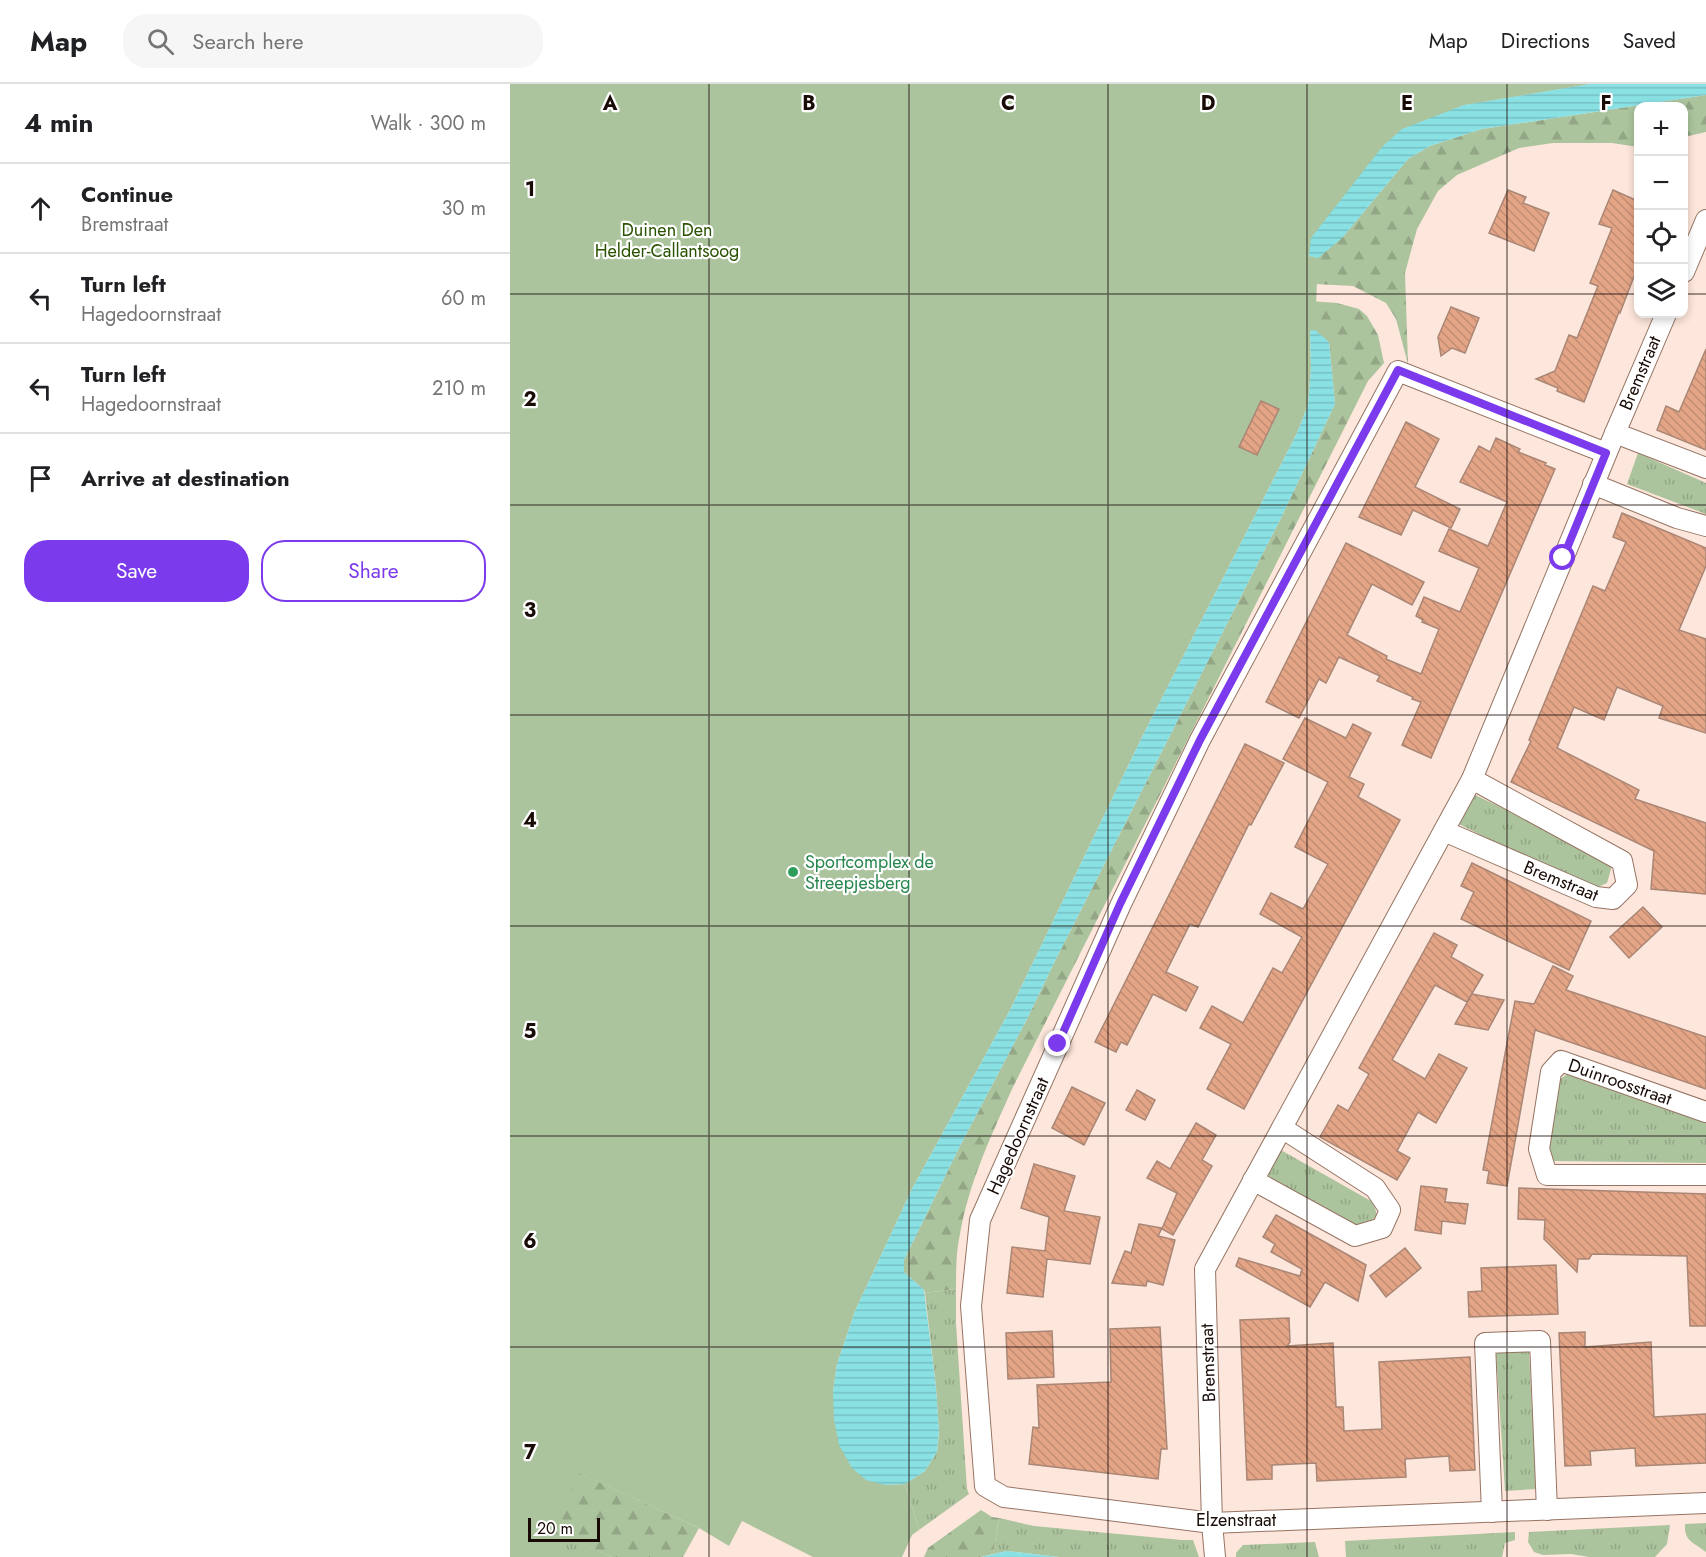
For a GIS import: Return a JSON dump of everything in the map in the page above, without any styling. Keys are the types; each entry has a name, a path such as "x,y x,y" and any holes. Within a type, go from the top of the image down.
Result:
{"street":[{"path":"1687,264 1706,220"},
{"name":"Bremstraat","path":"1215,1557 1212,1523 1205,1269 1472,779 1593,484 1664,318"},
{"name":"Hagedoornstraat","path":"985,1485 971,1306 980,1221 1120,904 1191,758 1398,370 1606,453"},
{"name":"Bremstraat","path":"1615,433 1706,468"},
{"path":"1593,484 1677,518 1706,526"},
{"name":"Bremstraat","path":"1444,831 1596,897 1613,899 1627,885 1622,861 1472,779"},
{"name":"Duinroosstraat","path":"1706,1112 1560,1061 1551,1072 1539,1149 1547,1175 1706,1175"},
{"path":"1253,1180 1355,1236 1382,1228 1390,1210 1374,1188 1282,1128"},
{"path":"1492,1512 1485,1343 1540,1341 1547,1510"},
{"name":"Elzenstraat","path":"985,1485 1004,1497 1212,1523 1706,1503"}],"green space":[{"name":"Sportcomplex de Streepjesberg","path":"510,84 1590,84 1464,105 1382,147 1349,191 1309,256 1318,258 1315,330 1310,332 1311,368 1308,405 1297,433 1143,735 1010,1010 912,1189 855,1311 837,1364 833,1392 885,1485 905,1484 919,1530 912,1535 902,1557 813,1557 742,1521 729,1546 699,1528 579,1473 537,1557 510,1557"},
{"path":"1406,84 1590,84 1464,105 1402,129 1342,238 1408,159 1430,146 1482,129 1634,106 1634,146 1612,143 1553,143 1519,148 1457,175 1438,191 1417,229 1405,273 1408,364 1396,319 1386,303 1353,286 1296,283"},
{"path":"1706,95 1706,132 1688,136 1688,102 1660,102"},
{"path":"1296,300 1337,303 1359,309 1367,316 1378,335 1384,363 1368,381 1013,1087 969,1196 958,1248 956,1289 925,1293 904,1272 904,1260 1282,516 1335,404 1329,342 1310,332"},
{"path":"1638,453 1706,483 1706,514 1627,484"},
{"path":"1475,795 1604,856 1612,866 1607,883 1595,888 1568,880 1459,824"},
{"path":"1570,1072 1706,1117 1706,1163 1554,1161 1549,1146 1559,1080"},
{"path":"1279,1149 1371,1201 1377,1216 1367,1224 1357,1226 1266,1175"},
{"path":"956,1289 956,1323 969,1494 919,1530 905,1484 925,1471 937,1452 939,1432 925,1293"},
{"path":"1529,1351 1536,1489 1505,1491 1496,1353"},
{"path":"510,1441 699,1528 683,1557 612,1557 550,1529 510,1557"},
{"path":"981,1510 992,1517 999,1518 993,1554 981,1557 924,1557 928,1548"},
{"path":"999,1518 1034,1526 1193,1540 1199,1557 1059,1557 1007,1551 993,1554"},
{"path":"1706,1523 1706,1552 1688,1538 1685,1524"},
{"path":"1670,1525 1667,1544 1655,1557 1543,1555 1534,1552 1528,1542 1529,1532"},
{"path":"550,1528 612,1557 536,1557"},
{"path":"1515,1532 1515,1540 1505,1543 1502,1557 1346,1557 1345,1541"},
{"path":"1315,1542 1319,1557 1236,1557 1236,1553 1243,1545"}],"water":[{"path":"1590,84 1706,84 1706,95 1660,102 1634,102 1634,106 1482,129 1430,146 1408,159 1342,238 1318,258 1309,256 1311,238 1382,147 1402,129 1464,105"},
{"path":"1315,330 1329,342 1335,404 1282,516 904,1260 904,1272 924,1290 936,1388 939,1431 937,1452 925,1471 905,1484 885,1485 866,1480 852,1468 839,1445 834,1419 833,1392 837,1364 855,1311 912,1189 1010,1010 1143,735 1297,433 1308,405 1311,368 1310,331"},
{"path":"1007,1551 1059,1557 981,1557"}],"building":[{"path":"1508,190 1526,197 1523,203 1549,213 1534,251 1489,233"},
{"path":"1613,190 1634,199 1634,276 1584,402 1536,379 1555,371 1569,335 1577,338 1598,286 1590,283 1612,228 1599,224"},
{"path":"1451,307 1479,318 1465,353 1452,348 1441,356 1438,337"},
{"path":"1706,349 1706,450 1657,430 1666,406 1679,412"},
{"path":"1261,401 1279,409 1257,455 1239,447"},
{"path":"1406,422 1439,439 1415,487 1460,509 1451,528 1413,510 1401,535 1359,517"},
{"path":"1496,438 1520,449 1518,452 1555,469 1431,758 1402,745 1421,702 1377,681 1380,676 1339,657 1326,683 1319,679 1299,718 1266,702 1346,543 1424,582 1412,605 1372,584 1347,635 1387,656 1386,659 1421,674 1439,629 1422,622 1423,620 1416,616 1424,597 1460,612 1479,568 1439,551 1449,529 1488,546 1507,502 1460,482 1479,446 1490,452"},
{"path":"1622,513 1706,548 1706,566 1679,630 1706,639 1706,733 1659,718 1663,706 1617,687 1604,720 1574,707 1557,748 1639,790 1635,799 1706,823 1706,894 1651,889 1654,851 1511,782 1531,741 1529,740 1593,586 1605,591 1626,542 1613,537"},
{"path":"1305,718 1346,738 1353,724 1371,733 1349,777 1364,784 1358,797 1400,820 1244,1109 1207,1089 1231,1044 1200,1028 1212,1006 1243,1023 1273,968 1282,973 1302,937 1260,914 1271,893 1303,909 1328,864 1295,847 1328,782 1283,759"},
{"path":"1245,744 1284,763 1251,825 1249,824 1198,927 1190,924 1166,972 1198,987 1186,1011 1153,994 1127,1045 1121,1042 1116,1052 1095,1042"},
{"path":"1472,863 1591,921 1569,970 1461,919 1474,892 1461,886"},
{"path":"1643,907 1662,927 1629,958 1610,937"},
{"path":"1434,933 1457,945 1451,957 1483,975 1467,1002 1435,985 1392,1060 1425,1079 1439,1054 1467,1068 1436,1123 1418,1112 1397,1151 1410,1158 1397,1180 1320,1137 1338,1105 1348,1111 1369,1074 1359,1068"},
{"path":"1553,966 1573,976 1566,990 1706,1037 1706,1089 1535,1030 1507,1186 1487,1183 1489,1171 1483,1170 1515,1001 1534,1004"},
{"path":"1472,994 1504,1000 1488,1030 1455,1024"},
{"path":"1072,1087 1105,1103 1084,1145 1052,1128"},
{"path":"1137,1090 1155,1100 1145,1120 1126,1110"},
{"path":"1196,1123 1216,1135 1202,1160 1212,1166 1173,1235 1162,1229 1177,1193 1147,1178 1157,1161 1170,1169"},
{"path":"1034,1164 1075,1176 1064,1211 1100,1217 1090,1264 1047,1259 1043,1297 1007,1293 1012,1247 1045,1251 1049,1217 1021,1208"},
{"path":"1421,1186 1447,1189 1445,1202 1468,1204 1465,1224 1442,1221 1441,1234 1415,1230"},
{"path":"1519,1188 1706,1194 1706,1326 1690,1326 1687,1256 1592,1254 1589,1259 1578,1259 1577,1272 1544,1239 1545,1220 1518,1219"},
{"path":"1276,1215 1366,1265 1358,1301 1325,1282 1310,1307 1236,1266 1239,1258 1300,1276 1302,1269 1271,1252 1275,1244 1263,1237"},
{"path":"1139,1224 1162,1228 1158,1236 1175,1240 1163,1285 1147,1281 1146,1286 1112,1283 1125,1251 1131,1253"},
{"path":"1405,1248 1421,1268 1386,1297 1370,1276"},
{"path":"1556,1265 1558,1314 1469,1317 1468,1292 1482,1291 1481,1268"},
{"path":"1289,1318 1290,1342 1287,1346 1333,1343 1336,1407 1343,1407 1344,1431 1382,1429 1379,1362 1470,1357 1475,1470 1450,1471 1449,1456 1405,1459 1406,1477 1317,1481 1316,1463 1272,1465 1272,1479 1247,1480 1240,1320"},
{"path":"1160,1327 1167,1449 1161,1449 1158,1479 1029,1464 1033,1427 1039,1428 1037,1385 1111,1382 1110,1329"},
{"path":"1052,1331 1054,1377 1008,1379 1006,1333"},
{"path":"1585,1332 1585,1347 1651,1342 1654,1417 1706,1414 1706,1463 1636,1466 1635,1448 1590,1451 1591,1465 1565,1466 1559,1333"}],"place":[{"name":"Sportcomplex de Streepjesberg","path":"793,872"}],"route":[{"path":"1058,1044 1120,904 1200,740 1398,370 1606,453 1563,558"}],"park label":[{"name":"Duinen Den Helder-Callantsoog","path":"667,240"}]}
